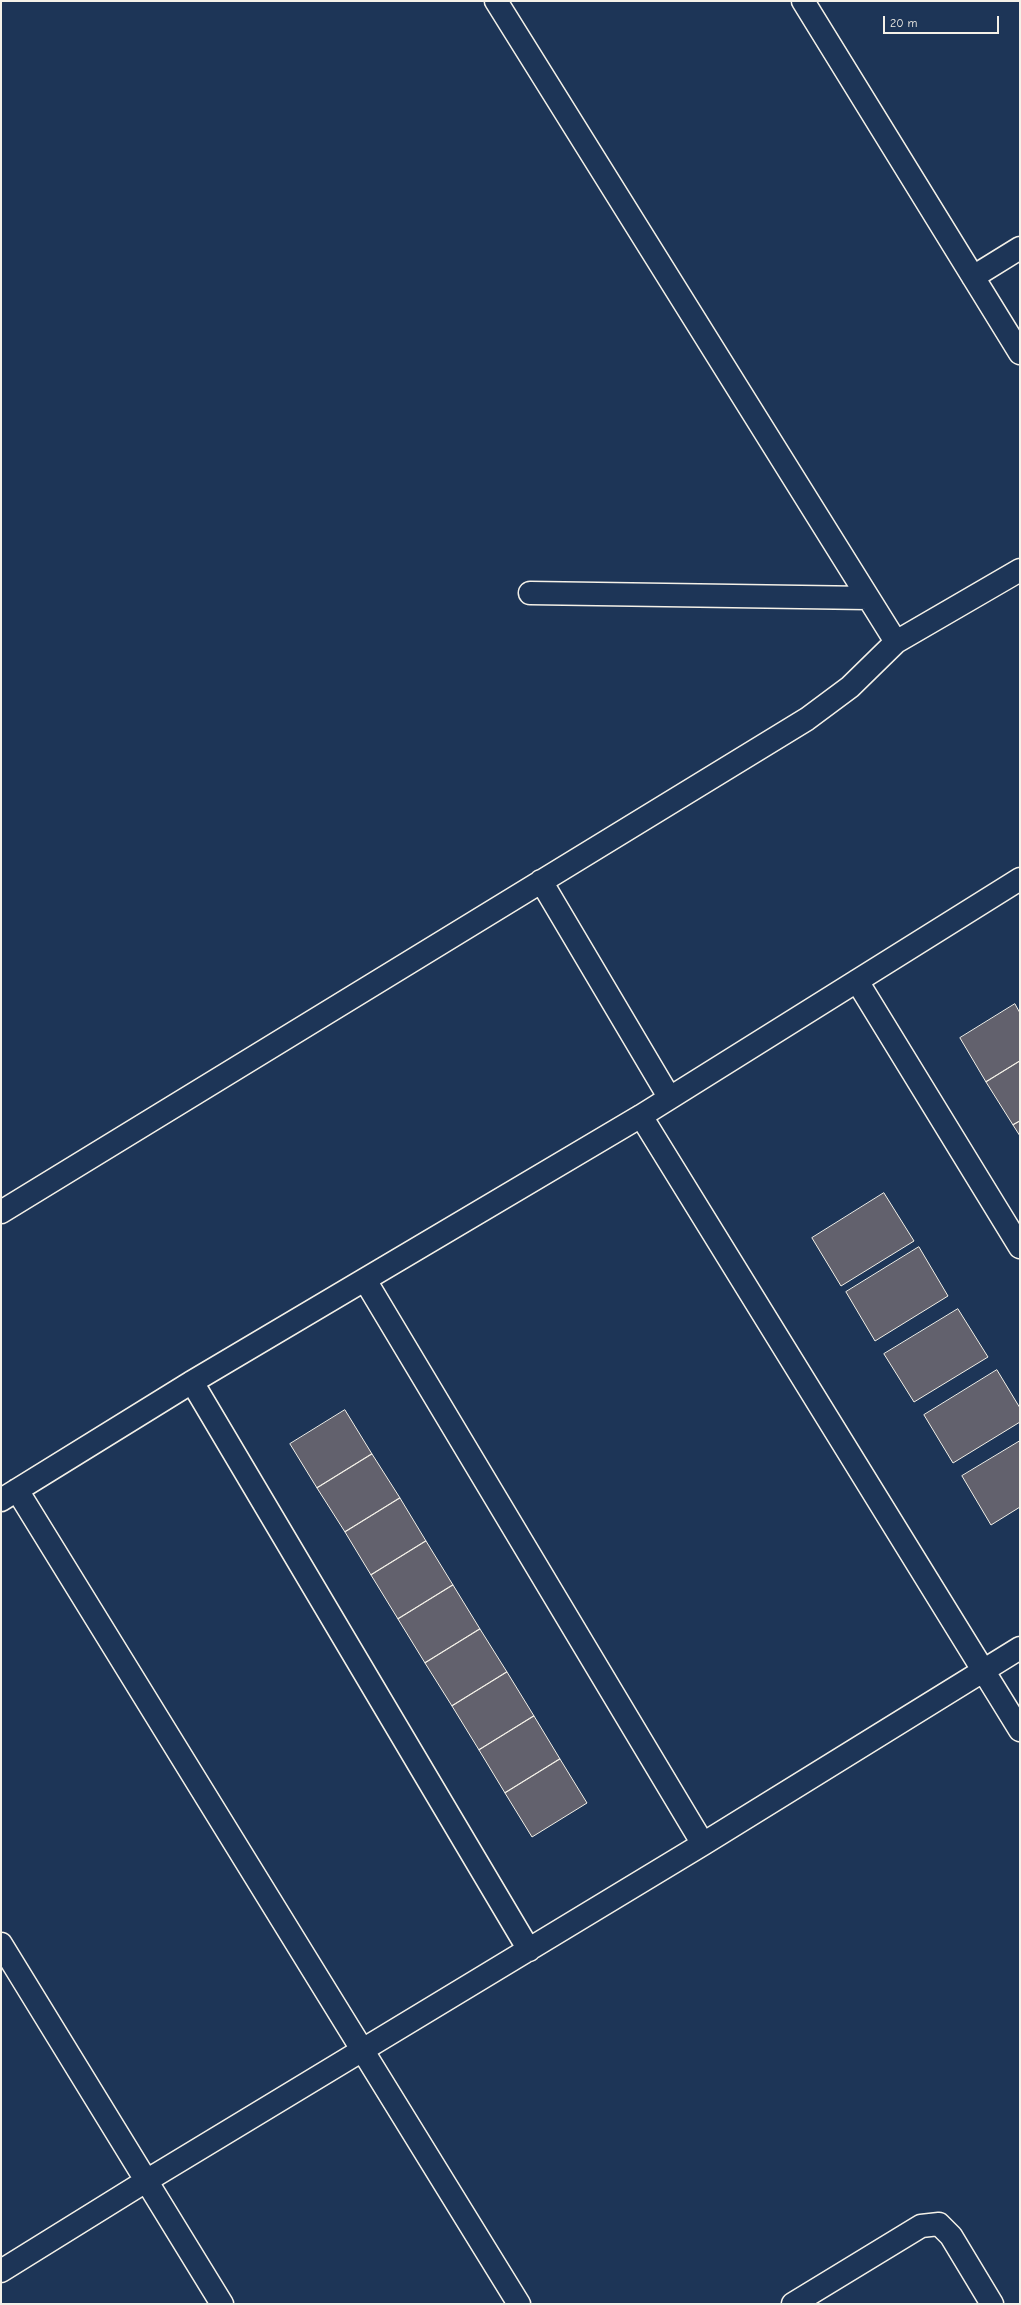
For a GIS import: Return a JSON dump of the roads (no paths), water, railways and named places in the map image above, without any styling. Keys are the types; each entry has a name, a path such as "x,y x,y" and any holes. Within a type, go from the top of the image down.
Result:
{"street":[{"path":"496,1 896,642"},
{"path":"803,1 1020,353"},
{"path":"973,277 1020,248"},
{"path":"1,1212 807,719 850,687 896,642 1020,570"},
{"path":"530,593 868,598"},
{"path":"541,881 669,1097"},
{"path":"520,2304 363,2050 9,1495 192,1382 641,1116 669,1097 1019,882"},
{"path":"857,981 1020,1247"},
{"path":"641,1116 1020,1730"},
{"path":"365,1280 703,1844"},
{"path":"192,1382 529,1950"},
{"path":"1,2271 146,2181 703,1844 1020,1648"},
{"path":"1,1944 222,2304"},
{"path":"793,2304 921,2226 939,2224 951,2236 992,2304"}]}
